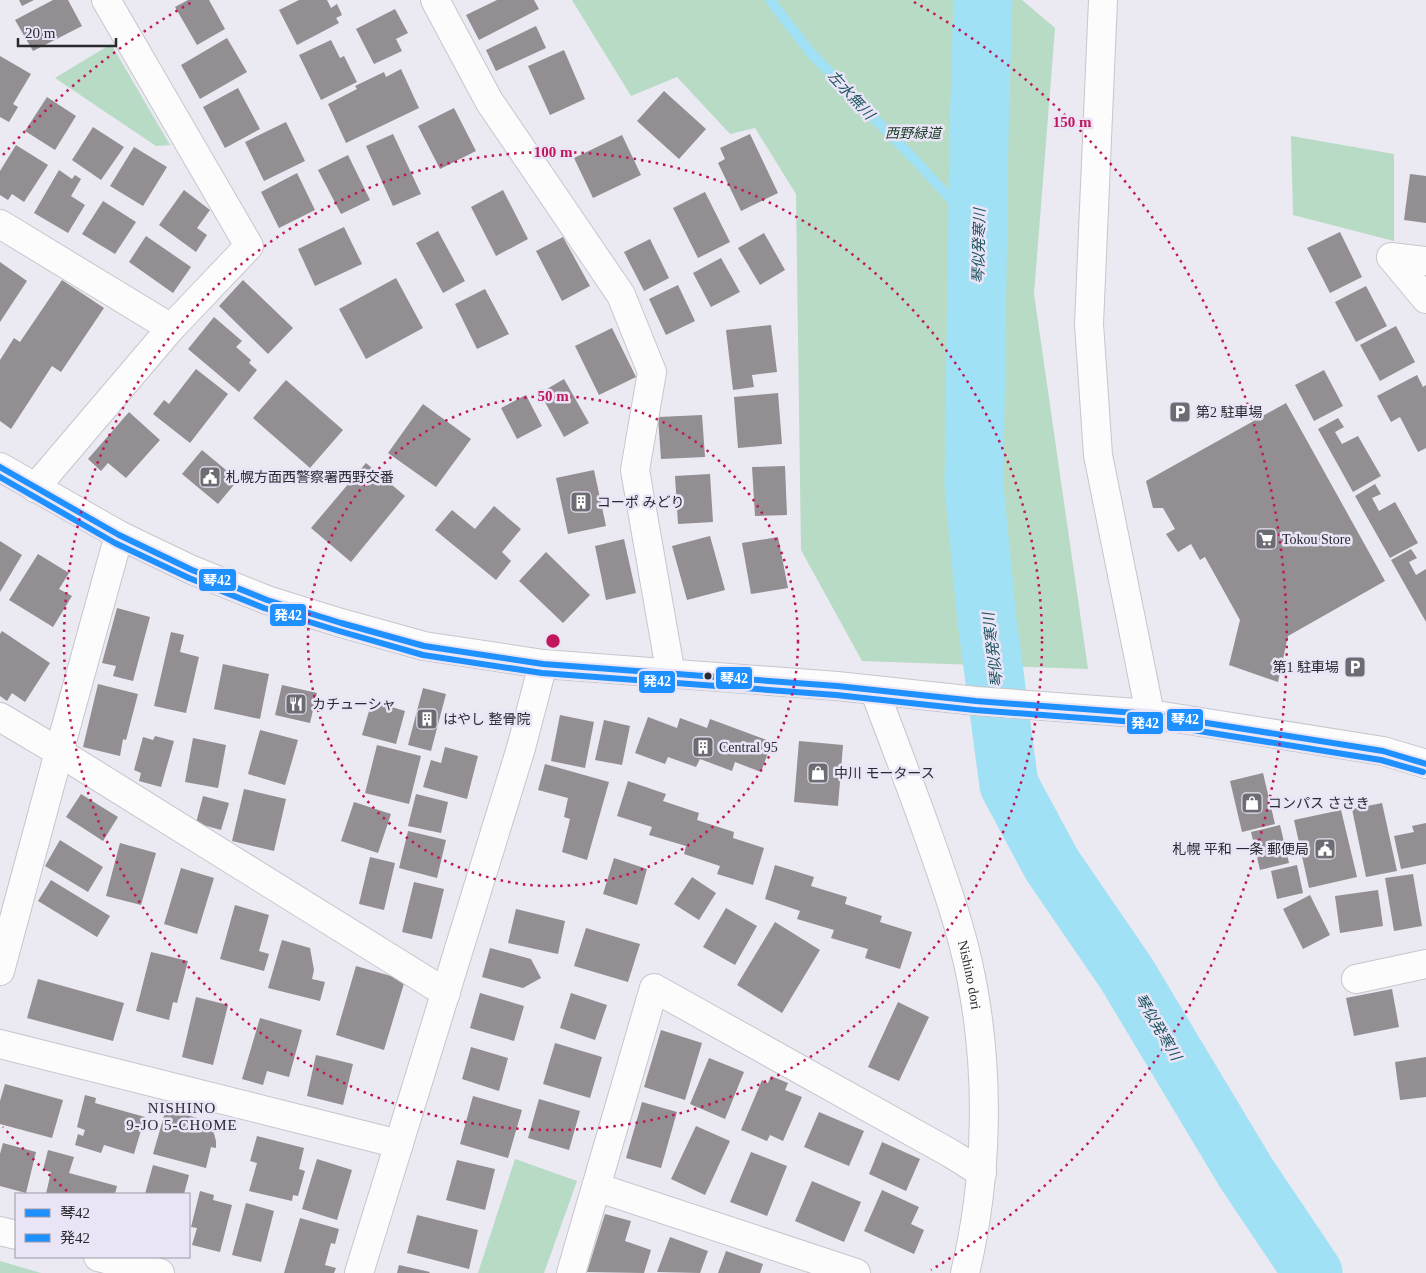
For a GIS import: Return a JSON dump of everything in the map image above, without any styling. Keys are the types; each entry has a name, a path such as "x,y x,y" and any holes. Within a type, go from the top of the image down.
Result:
{"street":[{"path":"35,488 171,328 249,246 106,0"},
{"path":"435,0 489,101 621,295 652,372 635,470 671,675"},
{"path":"1103,0 1089,324 1098,455 1150,714"},
{"path":"0,224 171,328"},
{"path":"1426,261 1391,257 1426,299"},
{"path":"0,468 120,535 192,570 266,600 424,646 543,664 838,686 976,701 1150,714 1383,751 1426,764"},
{"path":"0,971 120,535"},
{"path":"359,1273 521,748 543,664"},
{"name":"Nishino dori","path":"874,690 949,893 971,977 982,1056 982,1173 972,1246 965,1273"},
{"path":"0,717 446,992"},
{"path":"1356,979 1426,964"},
{"path":"572,1273 654,988 950,1153 982,1173"},
{"path":"0,1044 399,1144"},
{"path":"596,1187 856,1273"},
{"path":"0,1231 15,1235"},
{"path":"102,1258 160,1273"}],"green space":[{"name":"西野緑道","path":"572,0 1022,0 1055,28 1034,294 1088,669 862,661 801,550 796,194 755,128 730,134 677,77 631,96"},
{"path":"111,44 170,145 156,146 55,78"},
{"path":"1291,136 1394,154 1394,241 1293,215"},
{"path":"515,1159 577,1181 544,1273 478,1273"},
{"path":"0,1261 41,1273 0,1273"}],"building":[{"path":"19,0 34,0 22,6"},
{"path":"53,0 68,0 82,26 33,51 15,20"},
{"path":"188,0 209,0 225,29 197,45 175,7"},
{"path":"299,0 327,0 331,8 337,4 342,15 336,18 339,23 297,45 279,10"},
{"path":"497,0 534,0 539,9 479,40 466,15"},
{"path":"395,9 408,33 396,39 402,51 374,64 356,29"},
{"path":"536,26 546,48 496,71 486,50"},
{"path":"227,38 247,72 200,99 181,65"},
{"path":"331,40 340,58 344,56 357,82 321,100 299,55"},
{"path":"564,50 585,99 550,115 528,66"},
{"path":"0,56 31,74 13,104 18,107 9,122 0,117"},
{"path":"401,69 419,108 346,143 328,104 357,89 355,86 384,72 386,77"},
{"path":"238,88 260,129 225,148 203,107"},
{"path":"664,91 706,129 679,159 637,121"},
{"path":"47,97 76,116 55,150 25,131"},
{"path":"454,108 476,151 440,169 418,126"},
{"path":"286,122 305,161 264,181 245,142"},
{"path":"93,127 124,147 101,180 72,160"},
{"path":"393,134 421,194 393,206 366,146"},
{"path":"750,134 778,193 741,211 718,163 725,159 720,148"},
{"path":"622,135 641,175 593,198 574,158"},
{"path":"16,145 48,165 24,202 12,194 8,200 0,195 0,171"},
{"path":"134,147 167,167 143,206 110,186"},
{"path":"348,155 370,200 341,214 318,170"},
{"path":"59,170 72,179 75,175 81,179 71,196 85,205 68,233 34,213"},
{"path":"297,173 315,210 279,228 261,192"},
{"path":"1410,174 1426,176 1426,223 1404,220"},
{"path":"184,190 210,210 197,228 207,235 196,252 159,225"},
{"path":"503,190 528,239 496,256 471,207"},
{"path":"705,192 730,242 698,258 673,208"},
{"path":"103,201 136,222 115,254 82,234"},
{"path":"344,227 362,264 315,286 298,249"},
{"path":"438,231 465,281 443,293 416,243"},
{"path":"1340,232 1362,277 1330,293 1307,248"},
{"path":"764,233 785,270 760,285 738,248"},
{"path":"146,236 191,267 173,293 129,262"},
{"path":"563,237 590,286 562,301 536,251"},
{"path":"650,239 669,278 644,291 624,252"},
{"path":"721,258 740,292 711,307 693,273"},
{"path":"0,262 27,281 0,322"},
{"path":"396,278 423,328 366,359 339,309"},
{"path":"62,280 104,308 61,372 52,366 11,429 0,421 0,360 14,338 20,342"},
{"path":"243,280 293,328 268,354 219,306"},
{"path":"678,285 695,321 666,335 649,299"},
{"path":"1366,286 1387,326 1356,342 1335,302"},
{"path":"485,289 509,334 477,349 455,304"},
{"path":"214,317 242,341 236,347 251,360 249,363 257,370 239,392 188,349"},
{"path":"771,325 777,372 752,375 754,387 733,390 726,330"},
{"path":"1396,326 1415,362 1380,381 1360,345"},
{"path":"612,328 636,377 599,395 575,346"},
{"path":"196,369 228,394 190,443 153,414 164,400 169,404"},
{"path":"1324,370 1343,406 1314,421 1295,385"},
{"path":"1417,375 1423,387 1426,385 1426,448 1418,452 1400,417 1391,422 1377,396"},
{"path":"564,379 589,423 564,437 540,393"},
{"path":"286,380 343,430 310,468 253,418"},
{"path":"778,393 782,444 738,448 734,397"},
{"path":"526,395 542,426 517,439 501,408"},
{"name":"Tokou Store","path":"1286,403 1385,581 1288,636 1278,682 1229,665 1240,620 1205,557 1200,560 1191,544 1178,552 1166,534 1175,529 1163,508 1153,508 1146,481"},
{"path":"423,404 471,439 436,487 388,453"},
{"path":"129,412 160,440 126,478 108,463 101,471 88,459"},
{"path":"702,415 705,457 661,459 658,417"},
{"path":"1338,418 1344,427 1335,432 1342,444 1358,436 1381,476 1353,492 1318,429"},
{"name":"札幌方面西警察署西野交番","path":"202,450 238,480 218,504 182,474"},
{"path":"366,463 405,496 351,562 311,528"},
{"path":"785,466 787,515 755,516 752,467"},
{"name":"コーポ みどり","path":"594,470 606,526 568,534 556,478"},
{"path":"710,474 713,522 678,524 675,476"},
{"path":"1375,484 1381,494 1372,498 1379,511 1395,502 1418,543 1390,558 1355,496"},
{"path":"494,506 521,529 502,552 511,561 496,580 435,530 452,510 475,529"},
{"path":"710,536 725,590 687,600 672,546"},
{"path":"778,537 788,588 751,594 742,543"},
{"path":"624,539 636,593 606,600 595,546"},
{"path":"0,541 22,555 0,592"},
{"path":"1411,549 1417,558 1409,562 1416,575 1426,569 1426,622 1391,560"},
{"path":"546,552 590,595 563,623 519,581"},
{"path":"38,554 69,573 59,589 72,596 53,627 9,600"},
{"path":"117,608 150,617 133,681 113,676 116,666 102,663"},
{"path":"2,631 50,663 25,702 12,693 7,701 0,696 0,634"},
{"path":"171,632 184,635 180,652 199,657 186,713 154,706"},
{"path":"223,664 269,674 260,719 214,709"},
{"path":"98,684 138,694 126,740 123,739 120,756 83,747"},
{"name":"カチューシャ","path":"282,685 317,693 310,723 275,715"},
{"name":"はやし 整骨院","path":"423,688 446,694 431,751 408,745"},
{"path":"372,701 405,711 396,744 362,735"},
{"path":"560,715 594,722 585,768 551,761"},
{"name":"Central 95","path":"648,717 677,728 680,718 707,728 710,719 772,742 761,772 735,762 732,771 700,759 696,767 668,757 665,764 635,753"},
{"path":"604,720 630,726 622,765 595,760"},
{"path":"260,730 298,740 285,785 248,774"},
{"path":"155,736 174,741 161,787 139,781 141,773 134,770 143,737 153,740"},
{"path":"193,738 226,745 218,788 185,782"},
{"name":"中川 モータース","path":"799,741 843,745 838,806 794,802"},
{"path":"377,745 421,756 409,804 365,793"},
{"path":"445,747 478,756 467,799 423,787 431,760 441,763"},
{"path":"545,764 609,782 587,860 562,852 570,819 564,817 568,798 538,790"},
{"name":"コンパス ささき","path":"1263,773 1275,824 1242,832 1230,781"},
{"path":"628,781 666,794 663,801 699,813 697,820 734,832 733,838 764,848 753,885 717,874 720,866 684,854 686,846 649,835 652,827 617,816"},
{"path":"244,789 286,799 274,851 232,841"},
{"path":"81,794 118,817 103,841 66,817"},
{"path":"416,794 448,802 441,833 408,826"},
{"path":"203,796 229,803 221,830 196,823"},
{"path":"354,802 391,814 378,853 341,841"},
{"path":"1382,803 1397,871 1366,877 1352,809"},
{"name":"札幌 平和 一条 郵便局","path":"1341,810 1357,877 1309,888 1294,820"},
{"path":"1426,823 1426,864 1401,869 1394,836 1414,832 1412,826"},
{"path":"1280,825 1289,863 1260,870 1251,832"},
{"path":"408,831 446,840 437,878 399,868"},
{"path":"60,840 103,867 88,892 45,866"},
{"path":"120,843 156,853 141,905 106,896"},
{"path":"370,857 395,863 384,910 359,904"},
{"path":"614,858 647,869 637,905 603,894"},
{"path":"775,865 814,877 811,886 847,897 845,904 882,916 880,922 912,932 900,969 865,958 868,949 831,938 834,930 797,919 800,911 765,899"},
{"path":"1297,865 1303,893 1277,899 1271,871"},
{"path":"181,868 214,878 197,934 164,924"},
{"path":"1413,874 1422,926 1394,931 1385,878"},
{"path":"692,877 716,893 699,920 674,904"},
{"path":"51,880 110,916 97,937 38,901"},
{"path":"414,882 444,889 432,939 402,932"},
{"path":"1378,890 1383,926 1340,933 1335,896"},
{"path":"1310,895 1330,935 1303,949 1283,909"},
{"path":"235,905 269,915 259,951 269,954 264,971 220,959"},
{"path":"726,908 757,926 735,965 703,947"},
{"path":"516,909 565,921 558,954 508,943"},
{"path":"775,922 820,950 782,1013 737,985"},
{"path":"586,928 640,944 628,982 574,966"},
{"path":"282,940 310,948 314,970 312,979 325,982 320,1001 268,988"},
{"path":"490,948 531,959 541,978 523,988 482,977"},
{"path":"151,952 188,961 177,1003 173,1002 169,1020 136,1011"},
{"path":"356,966 405,980 384,1050 336,1035"},
{"path":"38,979 124,1003 113,1041 27,1018"},
{"path":"1392,989 1399,1027 1354,1036 1346,998"},
{"path":"480,993 524,1006 514,1041 470,1028"},
{"path":"571,993 607,1005 595,1040 560,1028"},
{"path":"196,997 228,1005 213,1065 182,1057"},
{"path":"898,1002 929,1017 899,1081 868,1067"},
{"path":"260,1018 302,1030 289,1077 267,1071 263,1085 242,1079"},
{"path":"661,1030 702,1043 685,1100 644,1087"},
{"path":"555,1043 602,1057 590,1098 543,1084"},
{"path":"471,1047 508,1058 499,1091 462,1079"},
{"path":"316,1055 353,1064 343,1105 307,1096"},
{"path":"1426,1057 1426,1097 1400,1100 1395,1062"},
{"path":"709,1058 744,1072 725,1119 690,1104"},
{"path":"771,1076 788,1083 785,1090 802,1097 783,1141 770,1135 767,1141 741,1130 762,1080 768,1083"},
{"path":"5,1084 63,1100 52,1138 0,1124 0,1101"},
{"path":"85,1095 96,1098 95,1103 145,1117 134,1154 104,1145 101,1153 75,1145 78,1134 83,1136 85,1130 77,1127"},
{"path":"473,1096 522,1110 508,1158 460,1144"},
{"path":"539,1099 580,1111 569,1150 528,1138"},
{"path":"642,1102 677,1112 661,1168 626,1158"},
{"path":"166,1109 201,1119 208,1123 213,1130 216,1148 211,1147 206,1168 153,1154"},
{"path":"819,1112 864,1131 849,1166 804,1147"},
{"path":"696,1126 730,1141 705,1195 671,1179"},
{"path":"257,1136 304,1148 299,1169 305,1171 298,1196 293,1195 292,1201 249,1191 257,1163 250,1161"},
{"path":"882,1142 920,1159 906,1191 869,1174"},
{"path":"3,1143 36,1152 26,1193 0,1186 0,1154"},
{"path":"48,1150 74,1157 69,1173 117,1186 115,1193 46,1193 51,1172 43,1170"},
{"path":"751,1152 787,1166 767,1216 730,1202"},
{"path":"317,1159 352,1170 337,1220 302,1209"},
{"path":"457,1160 495,1169 485,1210 446,1200"},
{"path":"153,1165 189,1175 184,1193 145,1193"},
{"path":"812,1181 861,1202 844,1242 795,1221"},
{"path":"882,1190 919,1207 911,1224 924,1230 914,1254 864,1231"},
{"path":"200,1191 214,1195 213,1200 232,1205 220,1252 192,1245 197,1228 191,1227"},
{"path":"246,1203 274,1211 261,1262 232,1255"},
{"path":"605,1214 631,1221 625,1241 651,1250 644,1273 587,1272"},
{"path":"417,1215 478,1230 469,1269 407,1253"},
{"path":"300,1218 339,1229 335,1244 331,1243 325,1265 336,1268 334,1273 284,1273"},
{"path":"670,1237 708,1251 700,1273 657,1272"},
{"path":"726,1251 763,1264 760,1273 718,1273"},
{"path":"399,1265 430,1272 397,1273"}],"waterway":[{"name":"左水無川","path":"770,0 810,52 916,161 978,229"},
{"name":"琴似発寒川","path":"983,0 979,133 974,486 987,621 1009,785 1052,865 1126,973 1246,1173 1313,1273"}],"transit line":[{"name":"琴42","path":"0,467 119,535 192,570 267,600 424,646 543,664 837,686 976,701 1150,714 1383,751 1426,764"},
{"name":"発42","path":"0,477 115,543 189,578 264,608 423,655 542,673 836,695 975,710 1149,723 1381,760 1423,772"}],"place":[{"name":"第2 駐車場","path":"1180,412"},
{"name":"札幌方面西警察署西野交番","path":"210,477"},
{"name":"コーポ みどり","path":"581,502"},
{"name":"Tokou Store","path":"1266,539"},
{"name":"第1 駐車場","path":"1355,667"},
{"name":"カチューシャ","path":"296,704"},
{"name":"はやし 整骨院","path":"427,719"},
{"name":"Central 95","path":"703,747"},
{"name":"中川 モータース","path":"818,773"},
{"name":"コンパス ささき","path":"1252,803"},
{"name":"札幌 平和 一条 郵便局","path":"1325,849"}],"district":[{"name":"NISHINO 9-JO 5-CHOME","path":"182,1116"}]}
